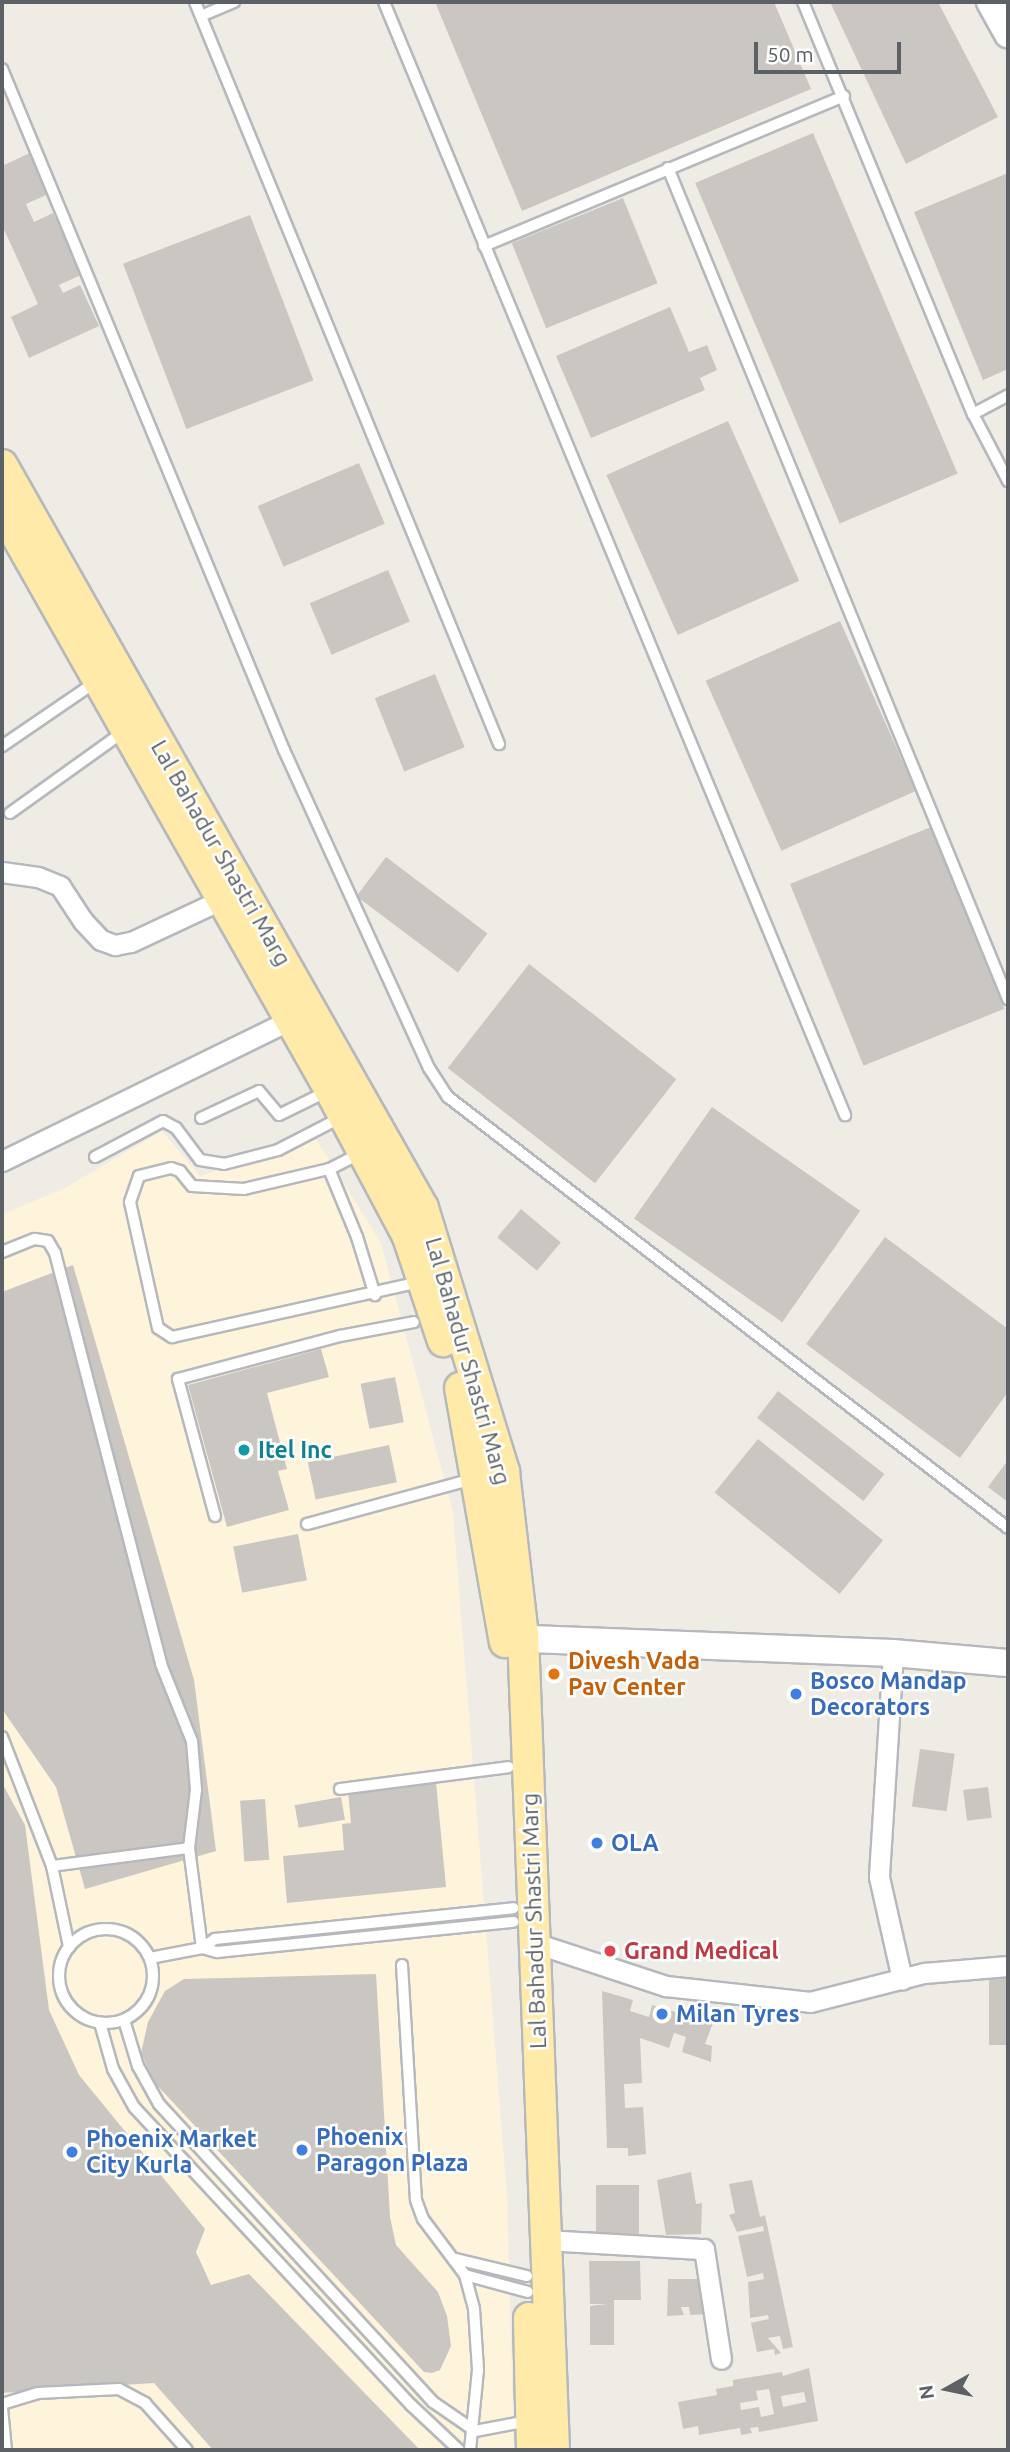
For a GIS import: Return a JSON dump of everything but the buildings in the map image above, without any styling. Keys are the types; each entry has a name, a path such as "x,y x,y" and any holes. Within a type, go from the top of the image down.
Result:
{"main road":[{"name":"Lal Bahadur Shastri Marg","path":"2,465 412,1215 491,1475 514,1637 535,1943 554,2450"},
{"name":"Lal Bahadur Shastri Marg","path":"2,510 223,899 300,1014"},
{"name":"Lal Bahadur Shastri Marg","path":"340,1085 344,1116 362,1152 412,1215 423,1282 425,1319 464,1401 491,1475"},
{"name":"Lal Bahadur Shastri Marg","path":"514,1637 509,1767 532,2450"}],"street":[{"path":"990,2 1008,34"},
{"path":"2,872 38,877 60,886 83,921 101,940 115,945 131,942 223,899"},
{"path":"2,1161 300,1014"},
{"path":"514,1637 893,1653 1008,1663"},
{"path":"893,1653 878,1877 902,1979"},
{"path":"535,1943 666,1986 810,2002 902,1979 1008,1966"},
{"path":"546,2240 704,2249 720,2359"}],"lane":[{"path":"195,2 499,744"},
{"path":"201,16 234,2"},
{"path":"384,2 845,1115"},
{"path":"803,2 973,414 1008,481"},
{"path":"2,69 284,750 429,1068 442,1088 449,1097 1008,1528"},
{"path":"484,246 844,96"},
{"path":"668,168 1008,999"},
{"path":"973,414 1008,395"},
{"path":"2,746 98,680"},
{"path":"10,813 126,730"},
{"path":"201,1118 259,1091 274,1111 284,1115 340,1085"},
{"path":"95,1157 163,1121 176,1128 200,1160 224,1164 278,1150 344,1116"},
{"path":"362,1152 329,1169 244,1189 192,1186 180,1171 171,1168 139,1176 130,1202 158,1328 172,1337 375,1295 423,1282"},
{"path":"329,1169 357,1237 375,1295"},
{"path":"2,1252 35,1239 48,1241 55,1253 161,1664 192,1741 196,1790 189,1848 202,1948"},
{"path":"215,1516 178,1379 341,1336 425,1319"},
{"path":"307,1524 491,1475"},
{"path":"2,1737 52,1866 69,1947 59,1973 63,1994 75,2011 100,2023 124,2020 144,2005 152,1990 150,1958 135,1938 112,1929 96,1929 69,1947"},
{"path":"340,1789 509,1767"},
{"path":"52,1866 189,1848"},
{"path":"150,1958 202,1948 217,1952 513,1915"},
{"path":"402,1965 416,2200 423,2219 456,2259 465,2275 478,2342 475,2431 470,2450"},
{"path":"124,2020 138,2066 159,2104 433,2402 475,2431 531,2421"},
{"path":"100,2023 113,2070 134,2107 411,2405 459,2450"},
{"path":"456,2259 528,2284"},
{"path":"465,2275 528,2284"},
{"path":"6,2450 2,2406 38,2393 119,2389 145,2403 187,2450"}],"shaded area":[{"path":"162,1131 200,1176 314,1136 381,1243 453,1512 507,2196 514,2450 2,2450 2,1214 63,1189"}],"place":[{"name":"Itel Inc","path":"244,1450"},
{"name":"Divesh Vada Pav Center","path":"554,1674"},
{"name":"Bosco Mandap Decorators","path":"796,1694"},
{"name":"OLA","path":"597,1843"},
{"name":"Grand Medical","path":"610,1951"},
{"name":"Milan Tyres","path":"662,2014"},
{"name":"Phoenix Paragon Plaza","path":"302,2150"},
{"name":"Phoenix Market City Kurla","path":"72,2152"}]}
